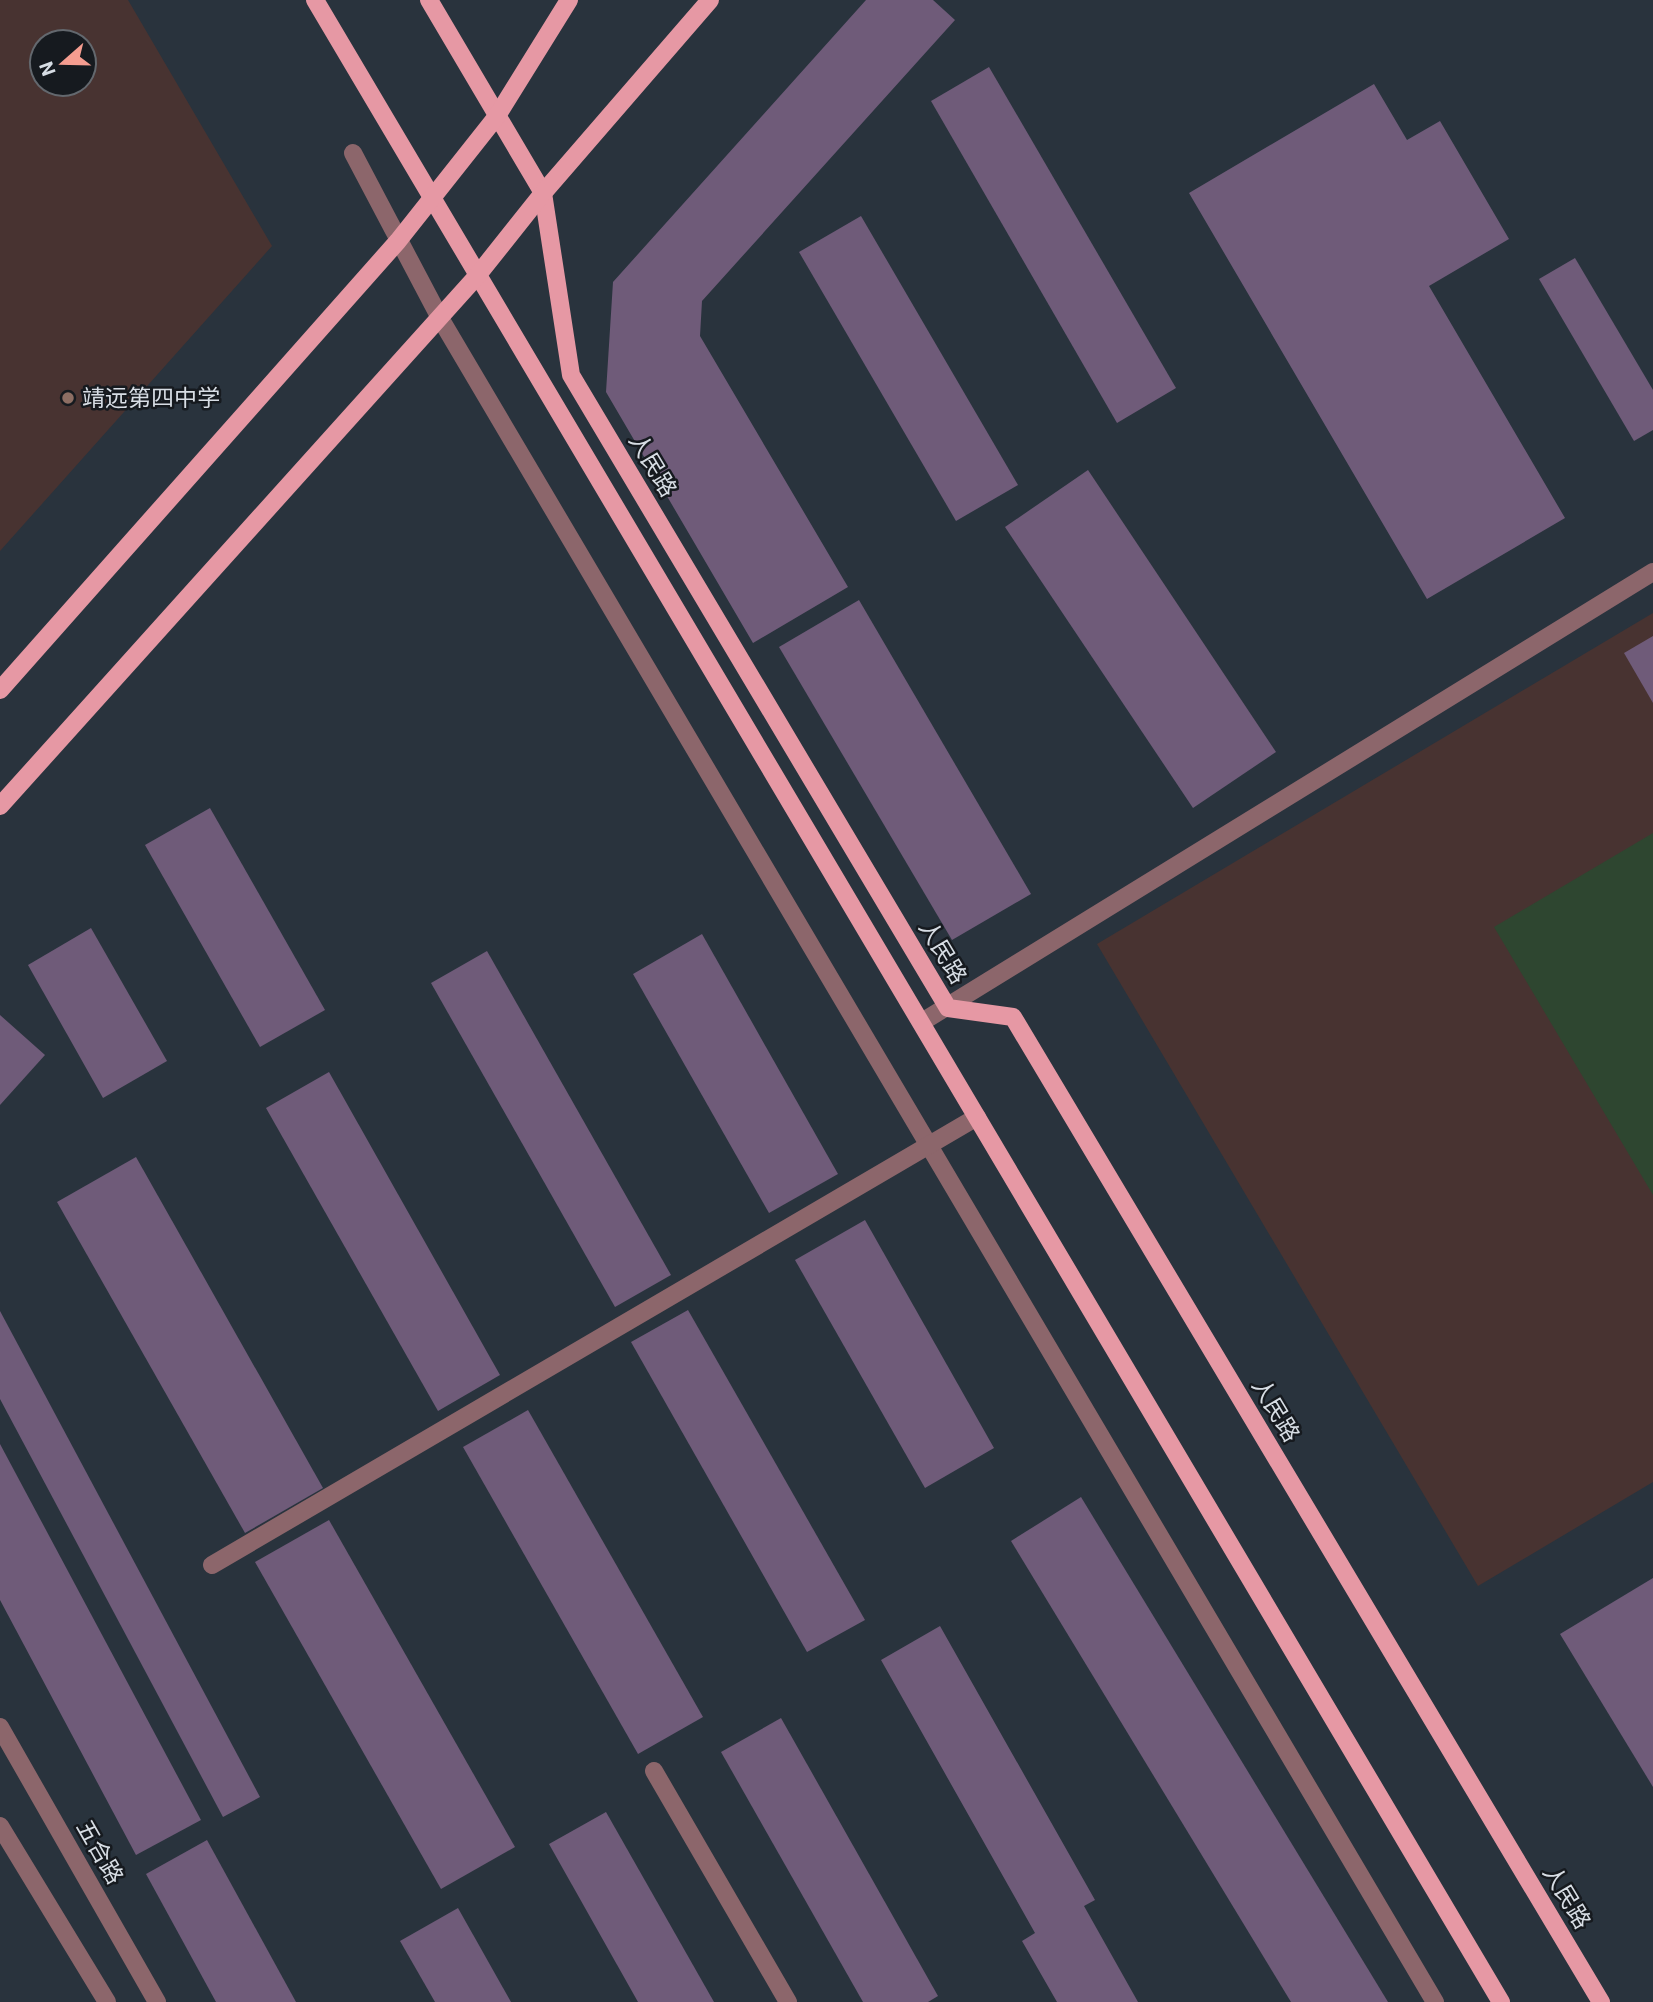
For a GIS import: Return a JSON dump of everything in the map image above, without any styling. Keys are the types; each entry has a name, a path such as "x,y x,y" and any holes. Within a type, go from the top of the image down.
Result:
{"main road":[{"path":"315,0 1501,2002"},
{"name":"人民路","path":"429,0 543,193 571,375 948,1008 1013,1017 1601,2002"},
{"path":"0,690 432,200 497,116 569,0"},
{"path":"0,806 477,276 543,193 710,0"}],"street":[{"path":"353,153 440,318 1435,2002"},
{"path":"922,1022 1653,572"},
{"path":"212,1565 977,1117"},
{"name":"五合路","path":"0,1727 157,2002"},
{"path":"654,1771 788,2002"},
{"path":"0,1826 107,2002"}],"shaded area":[{"name":"靖远第四中学","path":"0,0 128,0 272,246 0,551"},
{"path":"1653,613 1653,1482 1478,1586 1097,944"}],"green space":[{"path":"1653,833 1653,1195 1494,927"}],"building":[{"path":"866,0 933,0 955,20 702,301 700,336 848,587 753,643 606,392 613,282"},
{"path":"989,67 1176,388 1117,423 931,101"},
{"path":"1374,84 1407,140 1440,121 1509,239 1429,286 1565,518 1427,599 1189,193"},
{"path":"861,216 1018,485 956,521 799,252"},
{"path":"1575,258 1653,390 1653,430 1634,441 1539,279"},
{"path":"1088,470 1276,752 1193,808 1005,527"},
{"path":"859,600 1031,894 952,940 779,647"},
{"path":"1653,636 1653,703 1624,653"},
{"path":"210,808 325,1010 260,1047 145,845"},
{"path":"91,928 167,1061 103,1098 28,965"},
{"path":"702,934 838,1174 769,1213 633,974"},
{"path":"487,951 671,1275 615,1307 431,983"},
{"path":"0,1015 45,1055 0,1105"},
{"path":"329,1072 500,1375 438,1411 266,1108"},
{"path":"136,1157 323,1488 245,1533 57,1202"},
{"path":"865,1220 994,1448 925,1488 795,1260"},
{"path":"688,1310 865,1620 807,1652 631,1342"},
{"path":"0,1311 260,1797 223,1817 0,1399"},
{"path":"528,1410 703,1717 638,1754 463,1447"},
{"path":"0,1444 201,1820 136,1855 0,1600"},
{"path":"1081,1497 1388,2002 1291,2002 1011,1541"},
{"path":"329,1520 515,1847 441,1889 255,1562"},
{"path":"1653,1578 1653,1787 1560,1634"},
{"path":"940,1626 1095,1900 1084,1906 1138,2002 1057,2002 1022,1941 1035,1933 881,1660"},
{"path":"781,1718 938,1996 928,2002 863,2002 721,1752"},
{"path":"606,1812 714,2002 638,2002 549,1844"},
{"path":"207,1840 296,2002 216,2002 146,1874"},
{"path":"458,1908 511,2002 435,2002 400,1941"}],"place":[{"name":"靖远第四中学","path":"68,398"}]}
